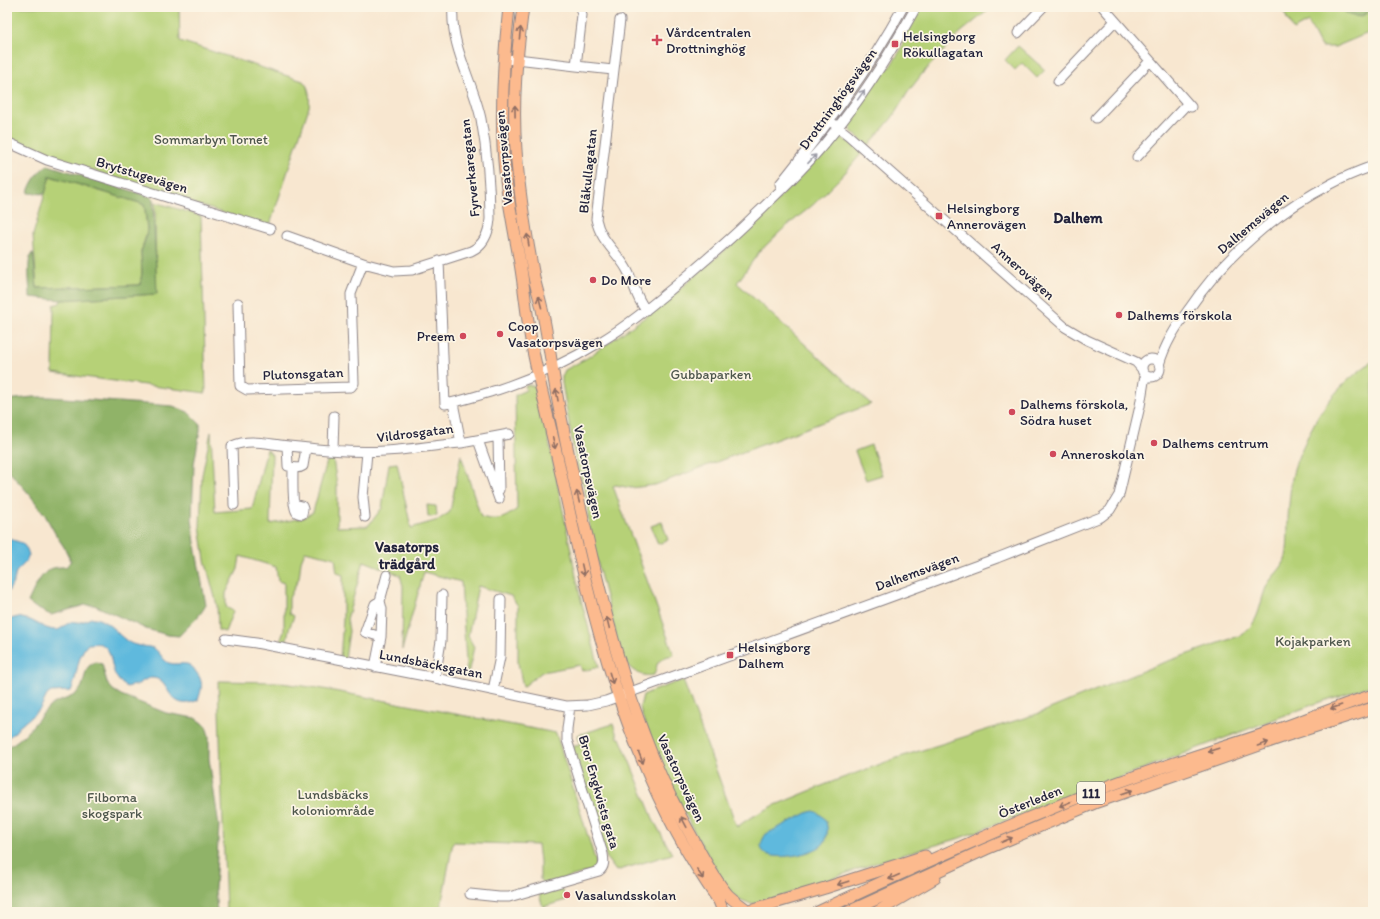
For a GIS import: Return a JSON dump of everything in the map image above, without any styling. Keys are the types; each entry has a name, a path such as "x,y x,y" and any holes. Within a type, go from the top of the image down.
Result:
{"main road":[{"name":"Vasatorpsvägen","path":"509,7 504,60 502,130 506,174 530,332 538,374 587,586 606,660 642,761 665,810 694,864 722,906 722,912"},
{"name":"Vasatorpsvägen","path":"523,7 517,59 515,104 518,174 534,279 542,308 552,368 583,522 611,632 629,693 658,769 683,821 708,865 726,892 746,910"},
{"name":"Österleden","path":"818,912 986,835 1096,791 1155,769 1282,728 1370,696"},
{"name":"Österleden","path":"848,912 986,849 1097,802 1285,736 1373,708"},
{"path":"746,910 861,877 986,835"},
{"path":"877,912 986,849"},
{"path":"746,910 768,912"}],"street":[{"name":"Fyrverkaregatan","path":"287,236 362,263 388,270 402,271 412,270 439,262 478,247 487,234 490,221 488,175 480,119 456,46 453,30 453,7"},
{"path":"576,66 582,15 580,7"},
{"name":"Drottninghögsvägen","path":"754,216 830,120 870,64 903,7"},
{"name":"Drottninghögsvägen","path":"453,403 515,384 579,355 602,342 646,310 716,252 780,192 811,160 838,127 882,64 916,7"},
{"path":"1018,33 1043,7"},
{"path":"1103,7 1189,105 1137,157"},
{"name":"Blåkullagatan","path":"620,20 596,219 600,233 627,269 637,298 646,310"},
{"path":"1058,82 1115,21"},
{"path":"504,60 517,59 613,70"},
{"path":"1096,118 1150,61"},
{"name":"Annerovägen","path":"830,120 1065,327 1087,340 1147,367"},
{"name":"Brytstugevägen","path":"7,142 47,160 270,229"},
{"name":"Dalhemsvägen","path":"629,693 997,558 1101,517 1110,510 1119,495 1140,406 1147,367 1163,352 1172,333 1198,296 1220,269 1250,239 1302,200 1331,183 1373,166"},
{"path":"439,262 444,404 453,403"},
{"name":"Plutonsgatan","path":"238,303 241,388 247,390 351,387 354,383 351,294 362,263"},
{"name":"Vildrosgatan","path":"234,505 232,446 248,442 366,452 413,449 461,443 453,403"},
{"path":"333,450 334,416"},
{"path":"461,443 509,434"},
{"path":"478,440 499,499 498,437"},
{"path":"287,446 288,466 292,468 300,468 303,466 306,448"},
{"path":"365,517 363,498 366,452"},
{"path":"292,468 294,504"},
{"path":"375,667 381,637 382,609 380,601 387,576"},
{"path":"435,678 440,641 442,595"},
{"path":"493,690 500,657 501,599"},
{"path":"380,601 375,604 366,632 381,637"},
{"name":"Lundsbäcksgatan","path":"226,638 435,678 570,706 588,706 629,693"},
{"name":"Bror Engkvists gata","path":"470,894 509,897 599,871 602,868 604,863 603,854 567,740 570,706"}],"green space":[{"name":"Sommarbyn Tornet","path":"7,7 179,7 180,41 303,81 309,93 309,107 269,228 51,157 7,137"},
{"path":"920,7 992,7 960,33 922,74 908,92 892,118 868,146 852,132 849,123 854,113 880,75 889,68 902,48 904,35"},
{"path":"1281,7 1340,7 1348,14 1359,16 1366,14 1373,7 1373,31 1335,47 1321,47 1308,22 1293,30"},
{"path":"1340,7 1372,7 1361,16 1352,16"},
{"path":"1018,46 1045,70 1037,78 1022,63 1015,70 1005,60"},
{"name":"Gubbaparken","path":"835,138 846,140 862,153 814,204 782,230 759,252 737,283 871,404 655,485 631,488 616,485 613,486 674,655 660,660 654,675 649,676 640,674 628,666 622,659 600,575 589,524 586,492 582,480 578,474 562,377 565,370 587,358 655,310 751,228"},
{"path":"48,165 151,197 153,199 157,294 61,300 30,297 29,261 32,253 37,288 140,285 142,273 141,252 146,237 147,228 144,205 50,176 45,194 28,193 36,177"},
{"path":"50,176 144,205 147,232 141,252 142,273 140,285 37,288 33,235"},
{"path":"155,203 201,216 206,393 53,373 54,305 60,303 61,300 156,294"},
{"name":"Kojakparken","path":"1373,361 1373,685 1320,702 957,839 884,860 765,902 751,904 739,899 728,890 696,835 668,780 642,716 640,707 643,695 683,680 737,827 748,819 773,806 829,783 897,758 1040,713 1157,665 1239,636 1251,627 1257,616 1267,585 1282,566 1286,557 1288,511 1292,478 1297,461 1307,438 1326,404 1351,377"},
{"path":"525,386 535,386 539,391 580,596 599,667 582,671 580,665 542,672 523,687 518,663 518,606 511,596 478,586 468,636 474,647 467,678 461,582 424,572 402,650 403,586 400,575 364,561 347,619 349,631 345,659 340,659 343,620 343,575 337,573 335,558 305,551 301,561 299,578 289,598 289,613 294,616 289,629 286,644 280,642 284,631 284,583 278,581 276,567 240,556 238,569 226,593 226,607 233,611 225,632 218,630 217,605 205,560 200,526 202,475 211,432 215,512 252,509 267,449 272,455 270,524 303,518 313,512 327,461 333,459 337,485 337,527 368,526 382,508 389,464 397,463 411,528 438,520 450,512 461,455 481,517 500,519 517,509 515,395 526,390"},
{"path":"33,397 173,406 188,412 200,424 194,464 192,519 206,605 197,618 179,636 168,635 146,629 94,605 85,605 51,615 36,608 28,602 38,581 47,571 54,568 66,567 71,561 45,515 7,469 7,400"},
{"path":"871,445 882,475 866,480 855,451"},
{"path":"427,505 436,506 437,516 428,517"},
{"path":"662,522 668,540 658,544 651,526"},
{"name":"Filborna skogspark","path":"97,662 102,664 107,683 113,690 121,695 166,713 195,718 206,726 209,736 209,759 219,826 215,888 217,912 7,912 7,747 25,735 49,707 56,702 76,694 81,687 89,666 92,663"},
{"name":"Lundsbäcks koloniområde","path":"218,681 274,682 318,688 556,733 598,869 544,884 540,880 538,845 453,842 440,912 226,912"},
{"path":"613,724 654,821 672,854 616,871 607,859 572,747 579,745 580,742 578,735"},
{"path":"562,888 566,900 543,907 539,894"}],"water":[{"path":"7,538 22,543 27,549 29,555 26,562 16,572 14,581 7,594"},
{"path":"18,617 30,620 49,629 56,630 72,622 81,622 93,618 100,620 108,624 130,643 155,649 169,663 190,665 199,675 201,682 198,700 188,703 180,703 171,695 159,680 153,678 149,678 136,685 127,687 116,677 108,650 101,644 88,644 81,654 71,691 51,692 47,695 40,709 7,738 7,620"},
{"path":"814,811 819,813 826,821 827,837 821,846 814,850 792,856 770,855 763,851 761,844 766,834 809,812"}],"place":[{"name":"Vårdcentralen Drottninghög","path":"657,40"},
{"name":"Helsingborg Rökullagatan","path":"895,44"},
{"name":"Helsingborg Annerovägen","path":"939,216"},
{"name":"Do More","path":"593,280"},
{"name":"Dalhems förskola","path":"1119,315"},
{"name":"Coop Vasatorpsvägen","path":"500,334"},
{"name":"Preem","path":"463,336"},
{"name":"Dalhems förskola, Södra huset","path":"1012,412"},
{"name":"Dalhems centrum","path":"1154,443"},
{"name":"Anneroskolan","path":"1053,454"},
{"name":"Helsingborg Dalhem","path":"730,655"},
{"name":"Vasalundsskolan","path":"567,895"}],"district":[{"name":"Dalhem","path":"1078,218"},
{"name":"Vasatorps trädgård","path":"407,556"}]}
